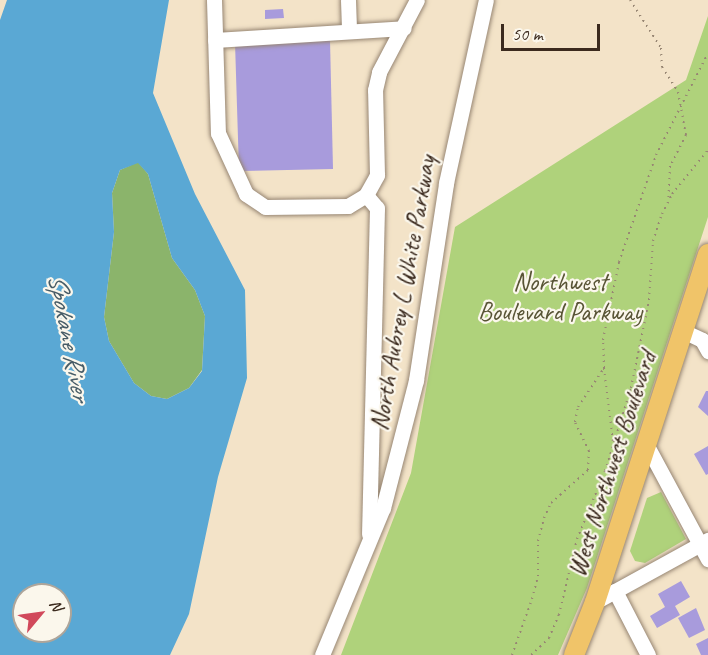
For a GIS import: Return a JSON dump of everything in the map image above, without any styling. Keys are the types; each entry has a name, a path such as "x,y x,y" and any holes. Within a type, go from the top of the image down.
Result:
{"main road":[{"name":"West Northwest Boulevard","path":"574,655 595,602 708,254"}],"street":[{"path":"214,0 218,133 246,194 265,207 348,206 366,195 377,175 375,90 379,72 417,0"},
{"path":"348,0 349,31"},
{"name":"North Aubrey L White Parkway","path":"322,655 383,508 416,380 446,183 486,0"},
{"path":"215,40 404,28"},
{"path":"366,195 377,208 369,543"},
{"path":"683,331 702,340 708,351"},
{"path":"646,444 704,542 708,559"},
{"path":"595,602 704,542"},
{"path":"615,591 648,655"}],"path":[{"path":"630,0 661,48 662,67 678,92 686,135 670,166 668,203"},
{"path":"613,444 603,340 619,262 656,155 708,53"},
{"path":"531,655 549,638 559,615 574,548 613,444 640,348 653,241 668,203 708,150"},
{"path":"512,655 538,576 538,541 544,518 565,488 588,470 589,451 574,422 578,407 604,368"}],"green space":[{"name":"Northwest Boulevard Parkway","path":"708,16 708,217 587,588 558,655 341,655 411,473 455,227 686,80"},
{"path":"138,162 148,174 172,258 195,290 205,316 202,370 189,388 167,399 151,396 134,383 109,341 104,317 114,232 112,193 120,170"},
{"path":"661,492 686,539 645,563 635,561 630,551 647,498"}],"water":[{"name":"Spokane River","path":"7,0 169,0 153,93 195,194 245,290 247,378 218,477 189,614 170,655 0,655 0,20","holes":["138,163 148,174 172,258 195,290 205,316 202,371 189,388 167,399 151,396 134,383 109,341 104,317 114,232 112,193 120,170"]}],"building":[{"path":"283,9 284,18 265,19 265,10"},
{"path":"330,40 333,169 239,171 235,42"},
{"path":"708,391 708,416 698,407"},
{"path":"708,446 708,474 706,475 694,454"},
{"path":"681,581 690,597 675,606 680,615 657,628 650,616 665,607 658,594"},
{"path":"696,608 705,630 689,638 678,618"},
{"path":"708,638 708,655 701,655 696,644"}]}
